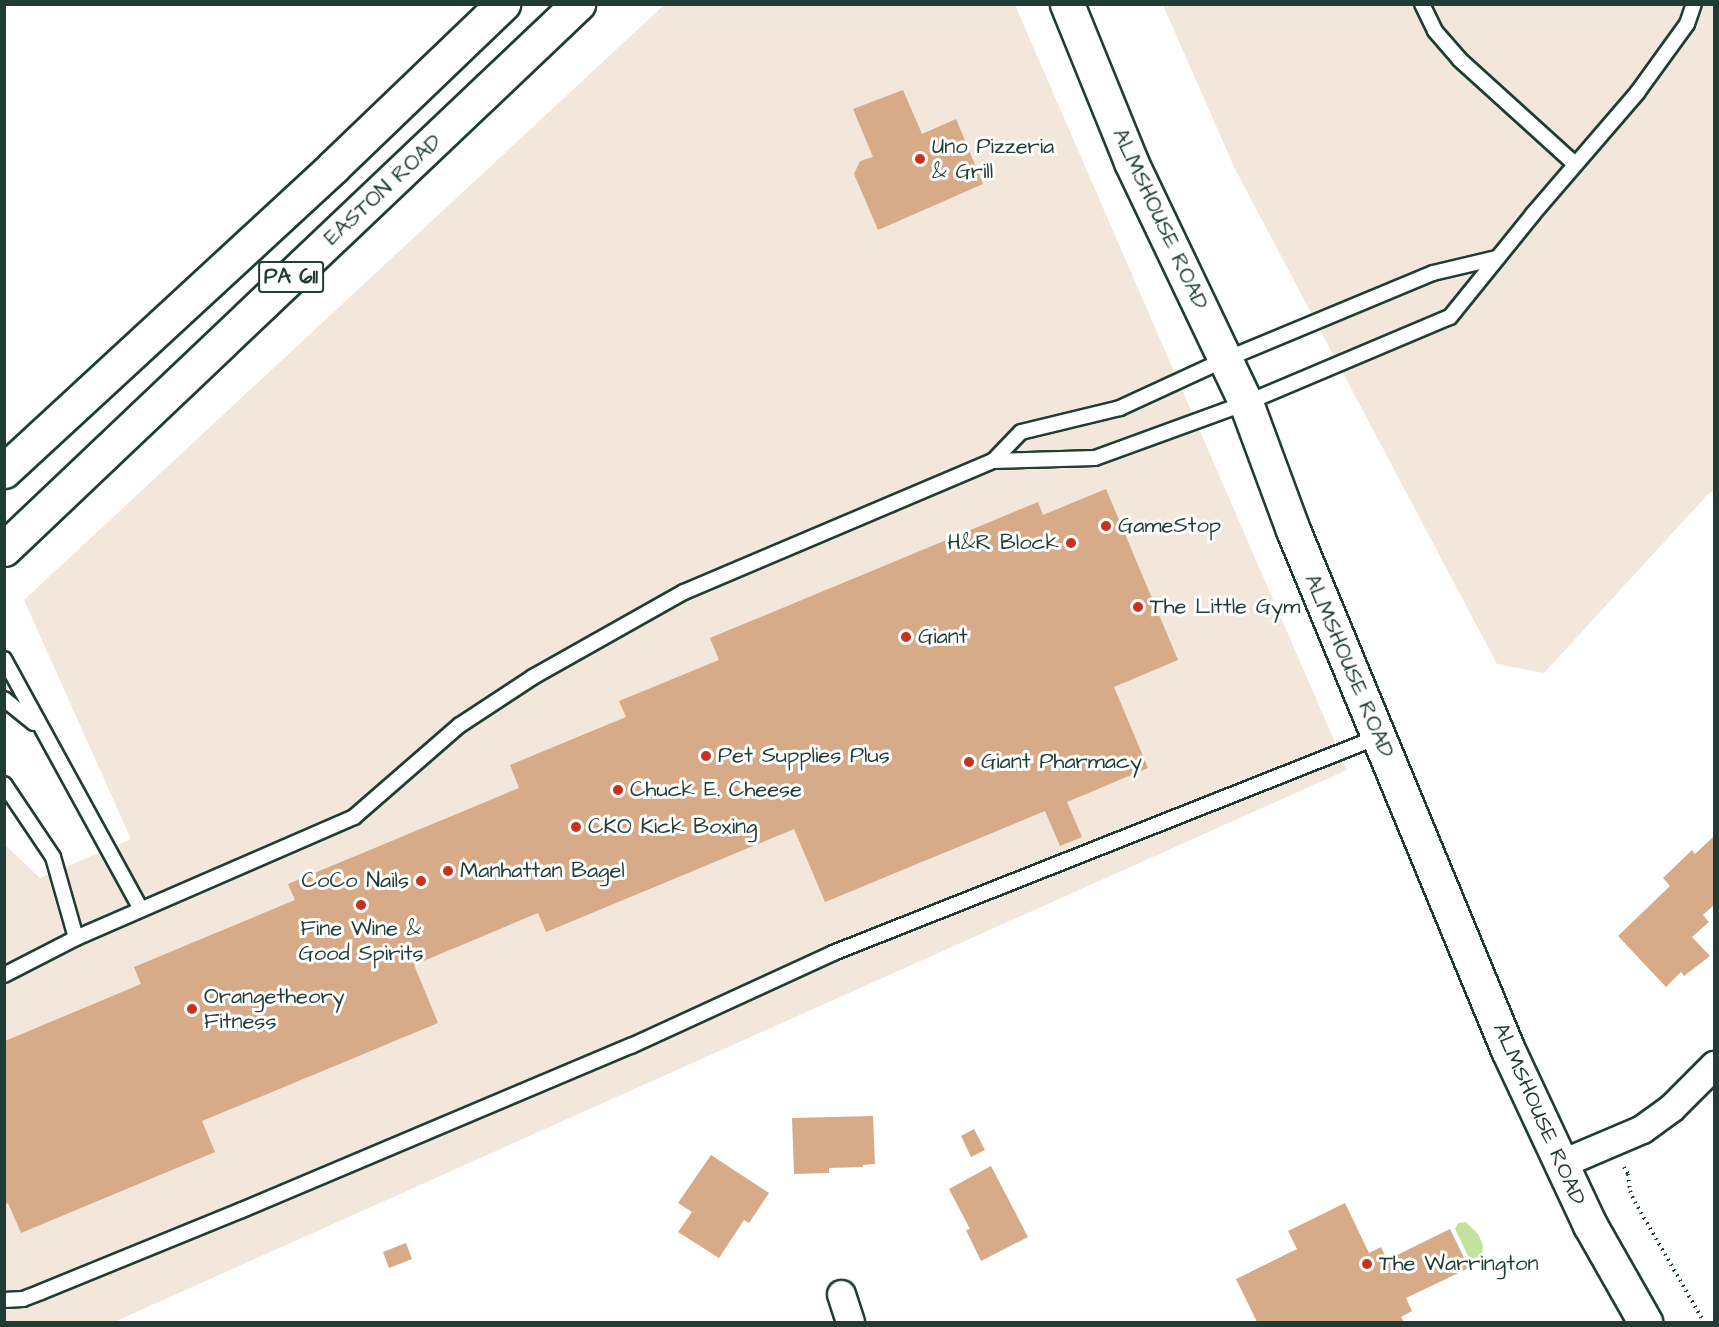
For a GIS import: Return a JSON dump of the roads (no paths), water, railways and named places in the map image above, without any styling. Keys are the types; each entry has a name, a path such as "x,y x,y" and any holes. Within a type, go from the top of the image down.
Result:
{"main road":[{"name":"PA 611","path":"4,471 333,167 503,4"},
{"name":"EASTON ROAD","path":"4,549 578,4"},
{"name":"ALMSHOUSE ROAD","path":"1067,4 1131,162 1207,317 1224,360 1246,403 1293,530 1508,1050 1590,1225 1645,1323"}],"street":[{"path":"1560,1164 1642,1129 1671,1108 1714,1065"},
{"path":"841,1294 849,1323"}],"lane":[{"path":"1422,4 1435,31 1459,59 1575,164"},
{"path":"4,975 76,938 354,817 460,725 533,677 684,592 993,461 1095,458 1246,403 1450,317 1575,164 1637,93 1687,24 1694,4"},
{"path":"993,461 1021,432 1120,408 1224,360 1433,273 1497,258"},
{"path":"4,658 40,728 141,909"},
{"path":"4,699 40,728"},
{"path":"4,1300 23,1299 242,1210 632,1046 833,953 1378,736"},
{"path":"4,784 52,856 76,938"}],"place":[{"name":"Uno Pizzeria & Grill","path":"920,159"},
{"name":"GameStop","path":"1106,526"},
{"name":"H&R Block","path":"1071,543"},
{"name":"The Little Gym","path":"1138,607"},
{"name":"Giant","path":"906,637"},
{"name":"Pet Supplies Plus","path":"706,756"},
{"name":"Giant Pharmacy","path":"969,762"},
{"name":"Chuck E. Cheese","path":"618,790"},
{"name":"CKO Kick Boxing","path":"576,827"},
{"name":"Manhattan Bagel","path":"448,871"},
{"name":"CoCo Nails","path":"421,881"},
{"name":"Fine Wine & Good Spirits","path":"361,905"},
{"name":"Orangetheory Fitness","path":"192,1009"},
{"name":"The Warrington","path":"1367,1264"}]}
